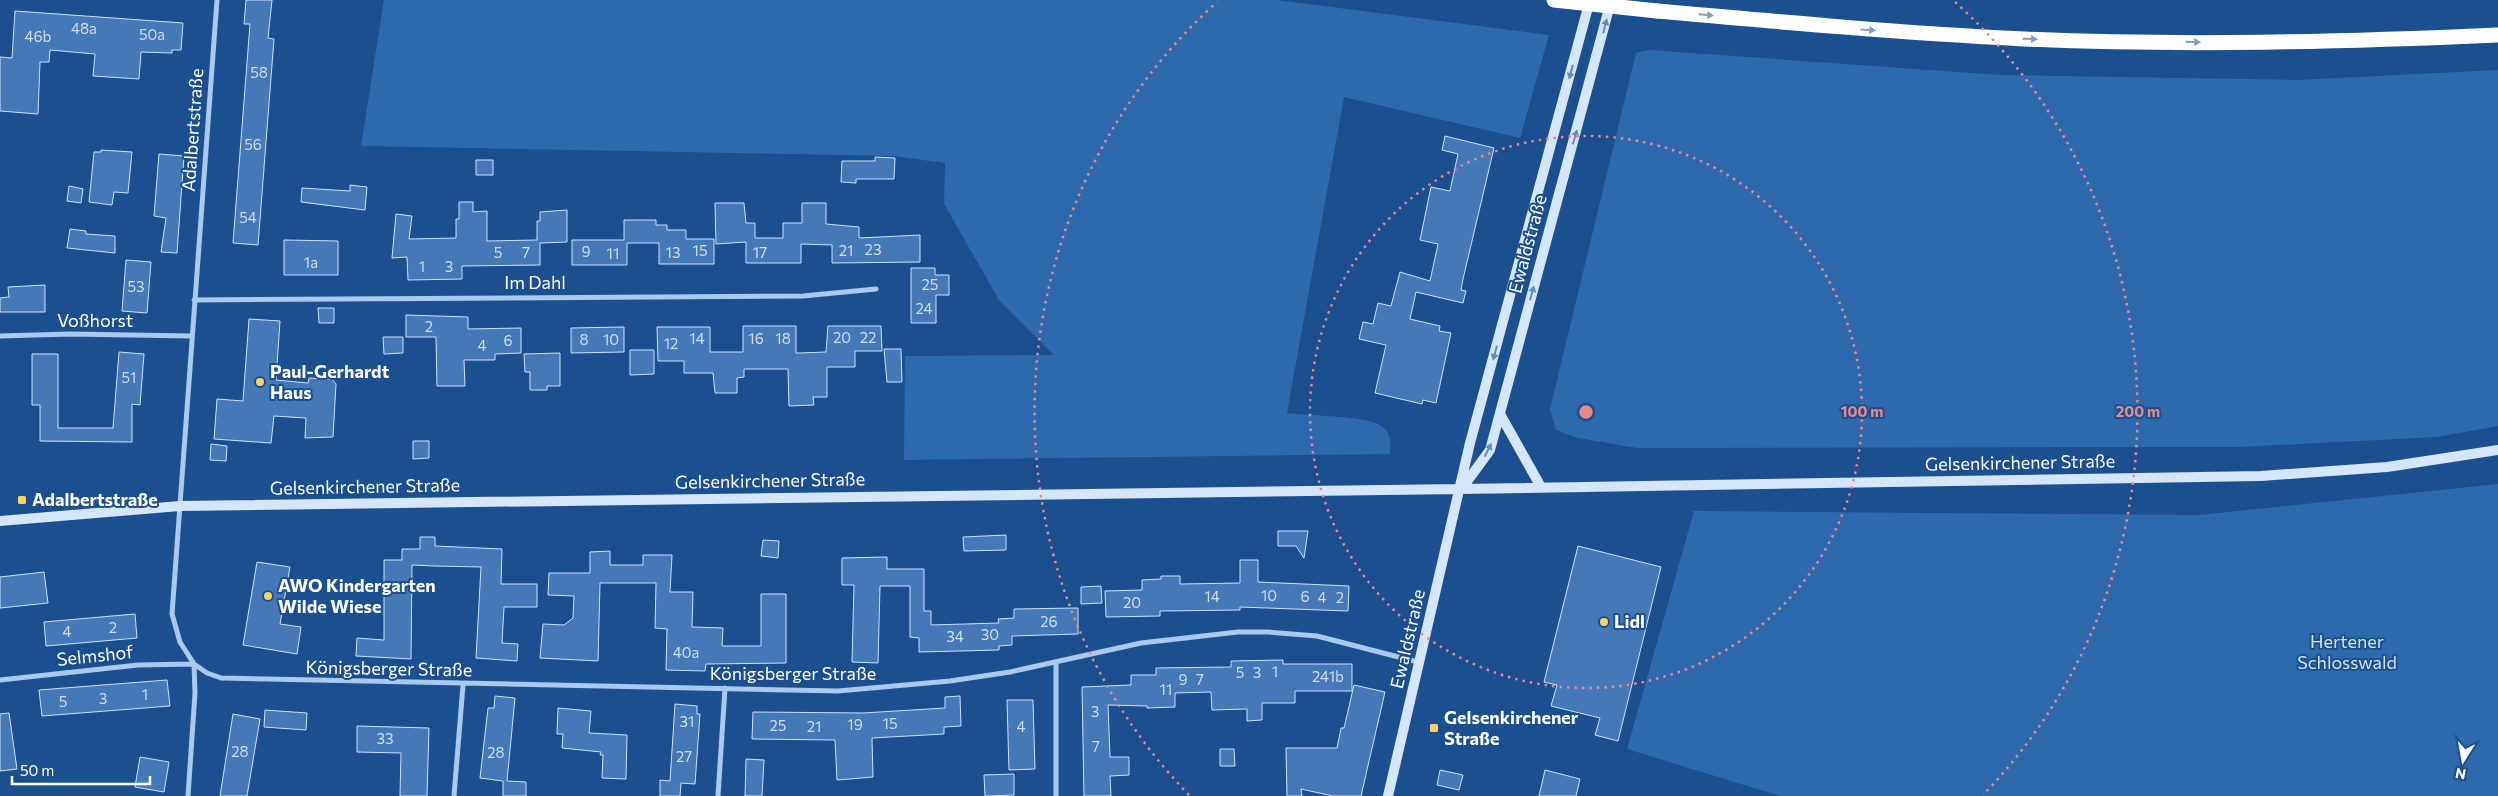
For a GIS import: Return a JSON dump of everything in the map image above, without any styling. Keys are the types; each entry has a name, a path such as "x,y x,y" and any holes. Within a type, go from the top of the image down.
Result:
{"highway":[{"path":"1554,0 1847,29 2026,39 2206,42 2386,40 2498,35"}],"main road":[{"name":"Ewaldstraße","path":"1388,796 1470,444 1590,0"},
{"name":"Ewaldstraße","path":"1461,489 1490,450 1612,0"},
{"path":"1500,414 1540,487"},
{"name":"Gelsenkirchener Straße","path":"0,521 180,506 2261,476 2387,467 2498,450"}],"street":[{"name":"Adalbertstraße","path":"194,664 180,642 172,614 217,0"},
{"name":"Im Dahl","path":"194,300 803,296 876,289"},
{"name":"Voßhorst","path":"0,336 70,334 191,336"},
{"name":"Königsberger Straße","path":"194,664 207,673 221,678 860,690 950,681 1056,663 1103,650 1140,643 1201,635 1268,632 1299,633 1341,640 1418,662"},
{"path":"1056,663 1056,796"},
{"name":"Selmshof","path":"0,680 138,665 194,664"},
{"path":"188,796 195,693 194,664"},
{"path":"454,796 463,684"},
{"path":"718,796 724,688"}],"green space":[{"path":"384,0 1277,0 1549,35 1520,138 1344,97 1287,413 1353,418 1377,424 1384,428 1388,434 1390,454 904,460 905,356 1054,355 999,300 944,204 945,163 893,156 361,146"},
{"path":"1649,50 1999,75 2298,80 2498,70 2498,426 2437,437 2240,447 1637,448 1578,438 1556,430 1550,409 1636,53"},
{"name":"Hertener Schlosswald","path":"2498,484 2498,796 1780,796 1627,749 1694,511 2199,515"}],"building":[{"path":"246,0 272,0 268,38 274,39 258,245 233,243 250,24 244,24"},
{"path":"15,11 183,23 181,50 172,50 172,53 141,52 139,79 93,76 95,54 50,50 49,62 40,62 38,114 0,111 0,57 12,58"},
{"path":"1445,136 1494,148 1463,279 1461,290 1466,291 1463,303 1416,292 1410,319 1440,326 1439,331 1451,333 1436,403 1423,400 1422,404 1375,393 1386,345 1359,339 1363,322 1373,324 1378,303 1391,306 1400,272 1430,281 1438,244 1420,240 1431,187 1450,191 1458,154 1442,150"},
{"path":"101,150 132,152 128,193 114,192 112,205 89,202 94,152 101,152"},
{"path":"159,154 184,156 177,253 161,252 166,218 154,216"},
{"path":"875,157 895,158 894,179 856,179 856,183 841,182 842,161 875,161"},
{"path":"476,160 493,160 493,175 476,175"},
{"path":"350,185 367,187 365,210 301,202 302,188 350,191"},
{"path":"69,186 83,189 81,203 67,201"},
{"path":"459,202 473,202 473,212 487,211 487,241 537,240 537,221 540,221 540,212 567,210 567,242 540,243 540,265 462,266 462,279 408,280 407,257 392,258 396,214 412,216 409,239 456,238 456,219 459,219"},
{"path":"715,203 744,203 746,223 755,223 755,238 783,238 783,223 802,223 802,203 826,203 826,224 859,227 859,238 920,235 920,262 832,263 832,245 801,244 801,263 746,263 746,242 716,244"},
{"path":"624,220 656,220 656,225 667,225 667,230 686,230 686,239 714,239 714,264 659,264 659,243 627,243 627,265 572,265 572,240 624,240"},
{"path":"70,229 86,231 86,234 115,236 115,253 67,248"},
{"path":"284,240 338,241 338,275 284,275"},
{"path":"126,260 151,262 147,313 122,311"},
{"path":"911,268 935,268 935,275 949,275 949,295 936,295 936,323 911,323"},
{"path":"45,285 45,312 0,312 0,298 9,297 8,287"},
{"path":"318,308 334,308 334,323 319,323"},
{"path":"406,315 468,317 468,329 521,328 521,353 495,354 495,360 464,360 465,386 437,386 436,337 406,337"},
{"name":"Paul-Gerhardt Haus","path":"249,319 280,321 276,380 308,383 309,378 332,379 336,384 333,437 305,438 306,418 274,416 271,443 214,439 217,399 243,401"},
{"path":"743,326 796,326 796,353 800,353 826,352 828,326 881,326 882,351 855,351 855,367 827,367 827,397 813,397 814,405 789,406 788,369 744,369 744,377 737,378 737,393 715,393 713,373 684,373 684,361 658,361 657,327 710,327 710,352 743,352"},
{"path":"624,327 624,352 571,353 571,328"},
{"path":"383,337 403,337 403,353 384,354"},
{"path":"884,349 901,349 902,382 887,382"},
{"path":"630,350 654,350 654,374 630,375"},
{"path":"119,352 144,354 140,405 132,404 132,442 40,441 40,405 32,405 32,354 58,354 58,428 113,428"},
{"path":"560,353 560,386 547,386 547,390 530,390 530,372 525,372 524,354"},
{"path":"413,441 429,441 429,458 413,459"},
{"path":"211,444 227,446 226,461 210,460"},
{"path":"1278,531 1308,531 1304,558 1296,546 1278,546"},
{"path":"1006,535 1006,550 964,551 963,537"},
{"path":"420,537 435,537 435,546 502,549 501,584 537,584 537,607 504,607 502,643 518,644 517,661 476,658 481,567 412,565 411,659 356,656 357,638 384,640 384,560 402,560 402,549 420,549"},
{"path":"763,540 779,541 778,558 761,556"},
{"name":"Lidl","path":"1578,546 1661,567 1618,741 1595,735 1600,718 1551,706 1557,685 1544,682"},
{"path":"610,551 610,565 643,565 643,555 672,555 670,592 693,592 692,627 723,628 722,646 761,646 761,594 786,594 786,663 706,664 705,671 666,670 667,629 655,628 656,583 600,583 598,661 540,658 543,624 564,625 573,618 574,596 548,595 549,573 590,573 590,552"},
{"path":"887,557 887,569 924,569 924,611 931,611 931,625 999,623 998,619 1014,618 1014,609 1078,608 1078,634 1012,636 1012,645 999,646 999,650 919,652 919,638 910,637 910,586 880,586 878,663 852,662 854,585 842,585 842,558"},
{"path":"1240,560 1258,560 1258,582 1349,586 1348,611 1240,607 1240,610 1160,611 1160,616 1106,617 1105,591 1142,590 1142,580 1161,579 1161,576 1180,576 1180,584 1240,583"},
{"name":"AWO Kindergarten Wilde Wiese","path":"257,562 290,567 280,624 301,627 297,654 243,645"},
{"path":"44,572 48,603 0,608 0,577"},
{"path":"1101,586 1102,603 1081,604 1081,587"},
{"path":"135,614 137,638 46,646 44,622"},
{"path":"1283,660 1283,664 1352,664 1352,691 1295,691 1295,703 1262,703 1262,720 1247,721 1247,709 1212,710 1211,692 1175,693 1175,707 1147,708 1147,706 1108,705 1110,757 1129,757 1129,775 1110,776 1111,796 1084,796 1082,687 1131,685 1131,675 1156,675 1156,668 1231,667 1231,661"},
{"path":"167,680 170,706 42,716 39,690"},
{"path":"1354,685 1385,692 1361,796 1333,796 1301,789 1302,796 1287,796 1286,748 1337,748 1341,728 1344,728"},
{"path":"495,696 515,698 507,781 526,782 526,796 503,796 503,781 480,778 488,708 494,708"},
{"path":"960,696 961,726 944,727 944,734 872,738 873,777 837,780 835,740 752,739 753,712 863,713 945,708 945,697"},
{"path":"1007,700 1033,700 1035,769 1009,770"},
{"path":"675,704 697,706 697,714 700,714 695,784 681,783 680,796 660,796 660,780 670,781"},
{"path":"558,708 591,711 589,733 627,735 626,779 602,778 603,755 600,755 601,752 562,748 563,734 557,734"},
{"path":"265,710 307,713 306,730 264,727"},
{"path":"9,713 17,769 0,771 0,714"},
{"path":"233,714 260,719 247,796 220,796"},
{"path":"357,726 429,728 427,796 400,796 401,753 357,752"},
{"path":"1220,749 1234,749 1235,766 1220,766"},
{"path":"140,757 169,762 164,792 135,787"},
{"path":"746,759 764,760 762,796 745,796"},
{"path":"1440,770 1463,775 1459,790 1437,785"},
{"path":"1545,770 1580,779 1576,796 1539,796"},
{"path":"1014,774 1014,795 985,796 984,775"}],"place":[{"name":"Paul-Gerhardt Haus","path":"260,382"},
{"name":"Adalbertstraße","path":"22,500"},
{"name":"AWO Kindergarten Wilde Wiese","path":"268,596"},
{"name":"Lidl","path":"1604,622"},
{"name":"Gelsenkirchener Straße","path":"1434,728"}]}
